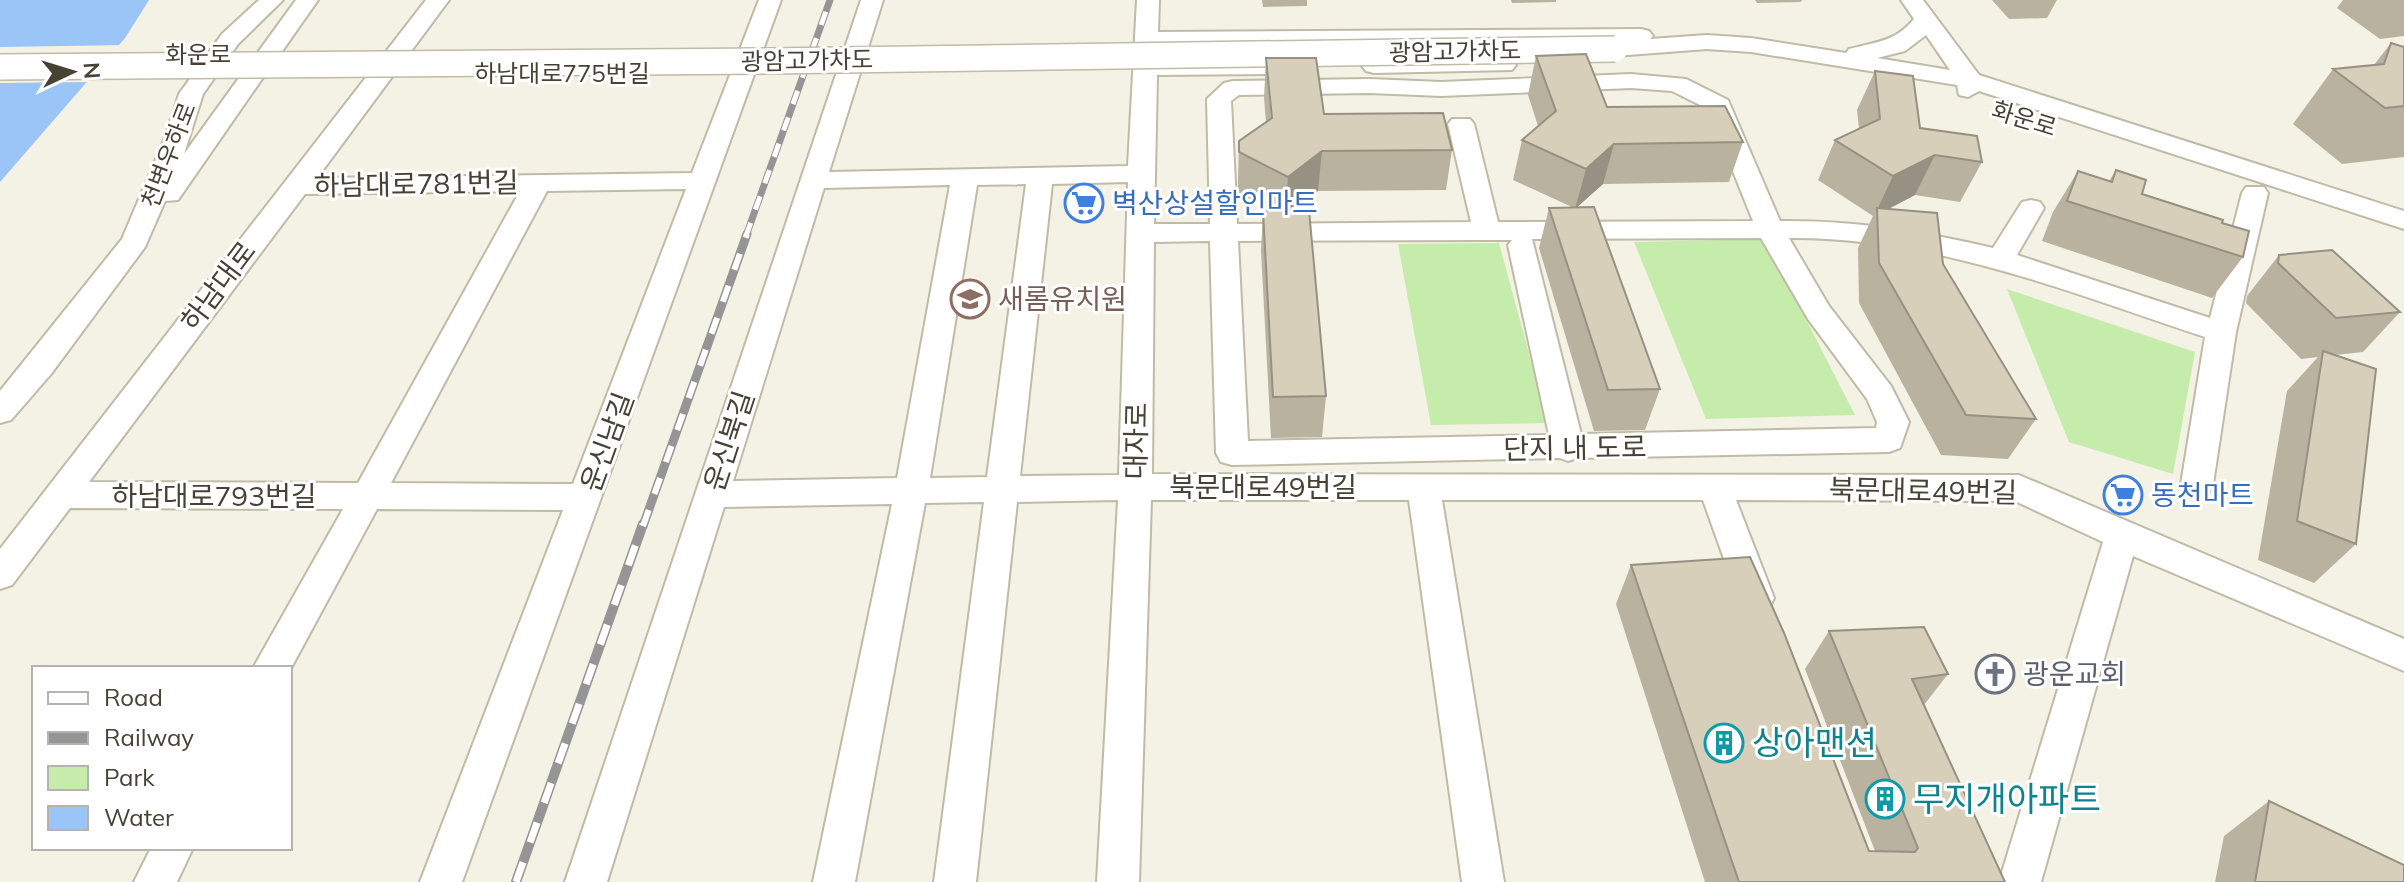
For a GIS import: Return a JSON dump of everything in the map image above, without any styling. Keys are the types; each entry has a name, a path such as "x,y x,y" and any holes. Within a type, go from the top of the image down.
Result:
{"street":[{"name":"천변우하로","path":"135,241 177,140 191,94 230,39 272,0"},
{"name":"천변우하로","path":"0,412 40,366 135,241 253,66 307,0"},
{"name":"하남대로","path":"0,575 438,0"},
{"name":"운신남길","path":"441,882 770,0"},
{"name":"운신북길","path":"586,882 872,0"},
{"name":"대자로","path":"1118,882 1135,487 1148,0"},
{"path":"1912,0 1968,91"},
{"path":"1839,57 1893,49 1910,40 1926,20"},
{"name":"화운로","path":"1624,49 1839,57 1968,91 2404,220"},
{"name":"광암고가차도","path":"0,67 816,61 1624,49"},
{"name":"화운로","path":"1710,51 1810,70 1968,91 2255,193 2404,240"},
{"path":"1147,54 1642,64 1710,51"},
{"name":"화운로","path":"0,56 253,66"},
{"name":"하남대로775번길","path":"388,64 747,62"},
{"name":"화운로","path":"0,79 253,66 388,64"},
{"path":"1222,233 1219,99 1233,88 1370,86 1441,89 1631,81 1677,84 1719,105 1769,228"},
{"path":"1461,124 1487,233"},
{"path":"814,180 1141,174"},
{"path":"955,882 1040,176"},
{"path":"834,882 911,492 937,326 965,177"},
{"name":"하남대로781번길","path":"294,186 704,181"},
{"name":"하남대로781번길","path":"461,328 538,182"},
{"path":"2197,484 2221,332 2255,193"},
{"path":"2000,259 2031,208"},
{"name":"단지 내 도로","path":"1222,233 1232,453 1568,449 1889,440 1893,422 1880,394 1818,312 1769,228"},
{"path":"1140,233 1839,229 1926,241 2000,259 2221,332"},
{"path":"1522,245 1568,449"},
{"name":"하남대로793번길","path":"273,666 461,328"},
{"name":"북문대로49번길","path":"712,494 1135,487 2019,488 2122,536 2404,655"},
{"path":"1424,488 1483,882"},
{"path":"1715,489 1769,632"},
{"name":"하남대로793번길","path":"59,495 586,497"},
{"path":"2020,882 2122,536"},
{"path":"155,882 172,850"}],"green space":[{"path":"1765,239 1855,415 1706,419 1634,242"},
{"path":"1499,243 1548,423 1431,425 1398,244"},
{"path":"2007,289 2195,352 2173,474 2069,442"}],"water":[{"path":"0,0 149,0 125,38 0,182"}],"pier":[{"path":"125,45 93,82 0,83 0,47"}],"building":[{"path":"2391,43 2404,47 2404,106 2385,108 2333,69 2384,64"},
{"path":"1586,54 1607,107 1725,106 1743,142 1614,144 1586,169 1522,140 1556,111 1536,56"},
{"path":"1266,58 1316,58 1324,114 1443,113 1452,150 1322,151 1288,177 1239,152 1239,141 1272,118"},
{"path":"1875,71 1913,76 1920,128 1977,136 1982,162 1935,155 1893,176 1835,140 1880,119"},
{"path":"2116,170 2146,180 2142,194 2249,231 2243,257 2067,201 2078,171 2112,182"},
{"path":"1594,207 1660,389 1608,390 1549,208"},
{"path":"1877,208 1937,213 1943,264 2036,419 1966,415 1879,263"},
{"path":"1309,210 1326,396 1273,397 1263,211"},
{"path":"2332,250 2400,312 2336,318 2278,263 2279,255"},
{"path":"2323,351 2376,369 2356,544 2297,521"},
{"path":"1750,557 1784,633 1869,851 1915,852 1918,848 1829,631 1924,627 1948,674 1912,679 2005,882 1739,882 1631,565"},
{"path":"2269,801 2404,865 2404,882 2255,882"}],"railway":[{"path":"746,236 830,0"},
{"path":"643,526 747,234"},
{"path":"516,882 643,524"}],"place":[{"name":"벽산상설할인마트","path":"1084,203"},
{"name":"새롬유치원","path":"970,299"},
{"name":"동천마트","path":"2123,495"},
{"name":"광운교회","path":"1995,674"},
{"name":"상아맨션","path":"1724,743"},
{"name":"무지개아파트","path":"1885,799"}]}
